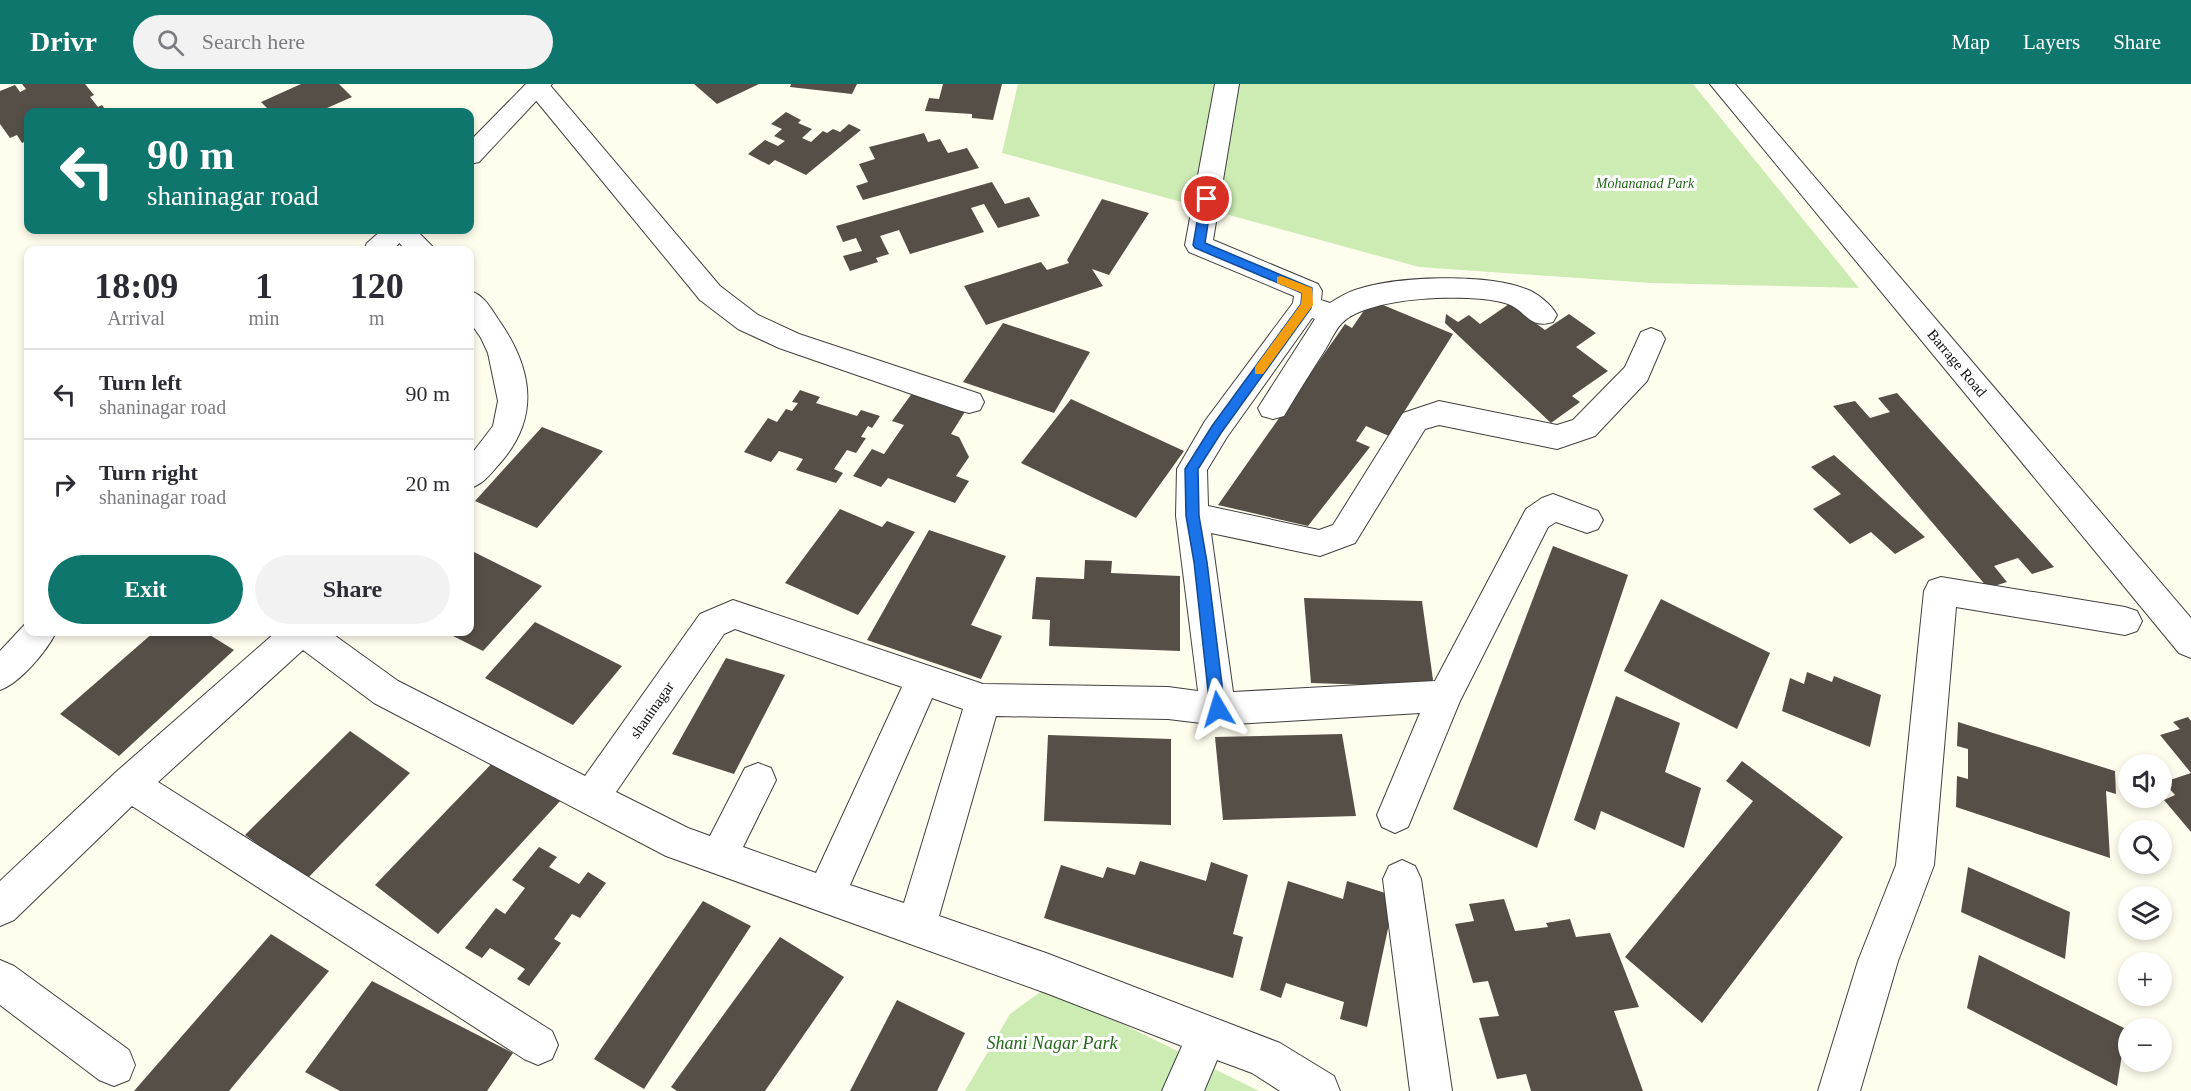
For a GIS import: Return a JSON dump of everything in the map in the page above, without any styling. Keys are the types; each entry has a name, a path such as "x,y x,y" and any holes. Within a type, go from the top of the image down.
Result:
{"street":[{"path":"1227,84 1199,245 1316,304 1406,292 1473,289 1497,291 1518,297 1543,315"},
{"name":"Barrage Road","path":"1722,84 2191,643"},
{"path":"474,152 539,85 711,293 748,322 789,341 969,402"},
{"path":"381,246 395,234"},
{"path":"404,234 417,246"},
{"path":"1273,408 1316,304"},
{"path":"1218,709 1192,516 1192,469 1216,429 1316,304"},
{"path":"474,307 494,336 510,377 513,399 512,420 474,471"},
{"path":"1192,516 1320,543 1344,534 1414,422 1439,413 1557,437 1584,428 1637,373 1651,339"},
{"path":"1395,814 1444,696 1537,518 1553,507 1587,520"},
{"path":"1839,1091 1878,961 1915,865 1941,591 2125,621"},
{"name":"shaninagar","path":"591,797 712,624 733,614 923,680"},
{"path":"0,675 35,636"},
{"path":"0,907 129,784 296,636"},
{"path":"310,636 386,692 680,843 1046,973 1265,1058 1319,1091"},
{"path":"826,895 923,680 983,700 1168,703 1218,709 1444,696"},
{"path":"916,927 983,700"},
{"path":"719,857 758,780"},
{"path":"129,784 538,1045"},
{"path":"1402,879 1431,1091"},
{"path":"0,980 114,1065"},
{"path":"1183,1091 1207,1036"}],"green space":[{"name":"Mohananad Park","path":"1018,84 1693,84 1859,288 1651,283 1419,267 1002,153"},
{"name":"Shani Nagar Park","path":"1047,987 1259,1091 965,1091 1010,1014"}],"building":[{"path":"22,84 85,84 94,95 90,97 98,107 102,105 104,108 24,108 24,142 22,143 17,135 10,138 0,124 0,91 15,85 20,92 26,89"},
{"path":"301,84 339,84 352,97 327,108 267,108 261,102"},
{"path":"694,84 759,84 717,104"},
{"path":"791,84 857,84 852,94 790,87"},
{"path":"943,84 1002,84 993,120 972,118 972,114 925,111 929,98 939,99"},
{"path":"786,112 801,120 798,123 812,129 802,138 811,142 823,131 827,133 833,129 840,132 849,124 861,130 806,175 775,160 769,165 748,154 765,140 778,146 785,141 774,136 782,129 771,124"},
{"path":"924,133 928,142 940,139 948,153 967,148 979,168 863,200 856,186 868,182 859,164 875,159 869,147"},
{"path":"992,182 1005,204 1029,197 1040,216 998,228 984,204 971,208 984,232 910,254 899,230 880,236 889,254 876,258 878,262 850,271 843,256 862,251 856,238 843,242 836,226"},
{"path":"1102,199 1149,213 1109,275 1092,269 1103,286 986,325 964,286 1041,262 1047,270 1069,263 1067,260"},
{"path":"1371,300 1453,334 1389,436 1366,426 1356,441 1370,447 1308,526 1218,505 1345,324 1352,328"},
{"path":"1509,304 1545,330 1569,314 1596,333 1576,347 1608,371 1572,396 1580,402 1551,423 1445,323 1446,314 1458,322 1469,315 1480,324"},
{"path":"1003,323 1090,352 1054,413 963,382"},
{"path":"800,390 820,397 816,403 857,416 861,410 880,416 872,428 868,426 861,437 866,438 856,453 847,450 834,469 843,473 836,483 796,470 803,459 779,451 771,462 744,452 768,418 777,422 786,409 792,411 798,403 792,402"},
{"path":"913,392 966,410 951,434 959,437 969,457 956,476 969,481 955,503 888,478 881,487 853,476 872,449 884,454 904,425 892,421"},
{"path":"1897,393 2054,567 2032,574 2018,558 1994,566 2007,582 1988,588 1833,406 1855,401 1870,418 1890,412 1878,398"},
{"path":"1071,399 1184,451 1136,518 1021,463"},
{"path":"542,427 603,451 537,528 475,501"},
{"path":"1834,455 1925,537 1895,554 1871,532 1850,544 1813,509 1841,494 1811,467"},
{"path":"840,509 882,527 887,521 915,532 858,615 785,583"},
{"path":"929,530 1006,556 971,625 1002,636 981,679 867,640"},
{"path":"1553,546 1628,575 1537,848 1453,809"},
{"path":"474,552 542,586 483,651 453,636 474,636"},
{"path":"1085,560 1112,561 1111,573 1180,576 1180,651 1049,646 1050,620 1032,619 1036,577 1084,579"},
{"path":"1304,598 1422,601 1434,687 1311,683"},
{"path":"1661,599 1770,653 1737,729 1624,671"},
{"path":"535,622 622,666 573,725 485,678"},
{"path":"149,636 211,636 234,650 119,756 60,714"},
{"path":"726,658 785,675 734,774 672,754"},
{"path":"1807,672 1832,682 1834,676 1881,695 1870,747 1782,711 1790,678 1804,684"},
{"path":"1616,696 1680,723 1665,772 1701,788 1684,848 1601,811 1595,830 1574,820"},
{"path":"2188,717 2191,721 2191,773 2160,735 2180,729 2173,722"},
{"path":"1958,722 2115,771 2116,794 2106,791 2110,858 1956,807 1957,776 1968,779 1968,749 1957,746"},
{"path":"350,731 410,773 306,880 245,835"},
{"path":"1342,734 1356,816 1223,820 1215,737"},
{"path":"1048,735 1171,739 1171,825 1044,821"},
{"path":"499,756 562,799 438,934 375,885"},
{"path":"1742,761 1843,837 1702,1023 1625,957 1753,801 1726,781"},
{"path":"2191,773 2191,832 2171,808 2172,796 2175,795 2172,791 2172,779"},
{"path":"539,847 557,857 549,867 579,884 588,872 606,883 580,918 572,914 554,939 561,943 529,986 517,979 525,969 490,948 482,958 465,948 496,908 505,914 525,888 512,880"},
{"path":"1140,861 1206,881 1211,862 1248,875 1233,934 1243,937 1233,978 1044,918 1061,865 1103,878 1107,867 1135,875"},
{"path":"1968,867 2070,912 2065,959 1961,912"},
{"path":"1288,881 1343,899 1347,881 1395,896 1367,1027 1340,1019 1344,1002 1286,983 1281,998 1260,990"},
{"path":"1504,899 1515,931 1548,927 1546,923 1570,919 1576,937 1610,933 1639,1007 1614,1011 1643,1091 1531,1091 1526,1074 1497,1079 1479,1018 1499,1016 1488,981 1473,983 1455,924 1474,921 1469,904"},
{"path":"703,901 751,926 644,1089 594,1059"},
{"path":"271,934 329,971 229,1091 134,1091"},
{"path":"780,937 844,977 765,1091 677,1091 671,1087"},
{"path":"1979,955 2118,1025 2119,1072 2117,1086 1967,1008"},
{"path":"372,981 513,1053 487,1091 340,1091 305,1072"},
{"path":"897,1000 965,1033 937,1091 850,1091"}],"slow traffic":[{"path":"1259,371 1307,305 1308,291 1281,280"}],"route":[{"path":"1207,199 1199,245 1308,291 1307,305 1216,429 1192,469 1192,516 1218,709"}]}
